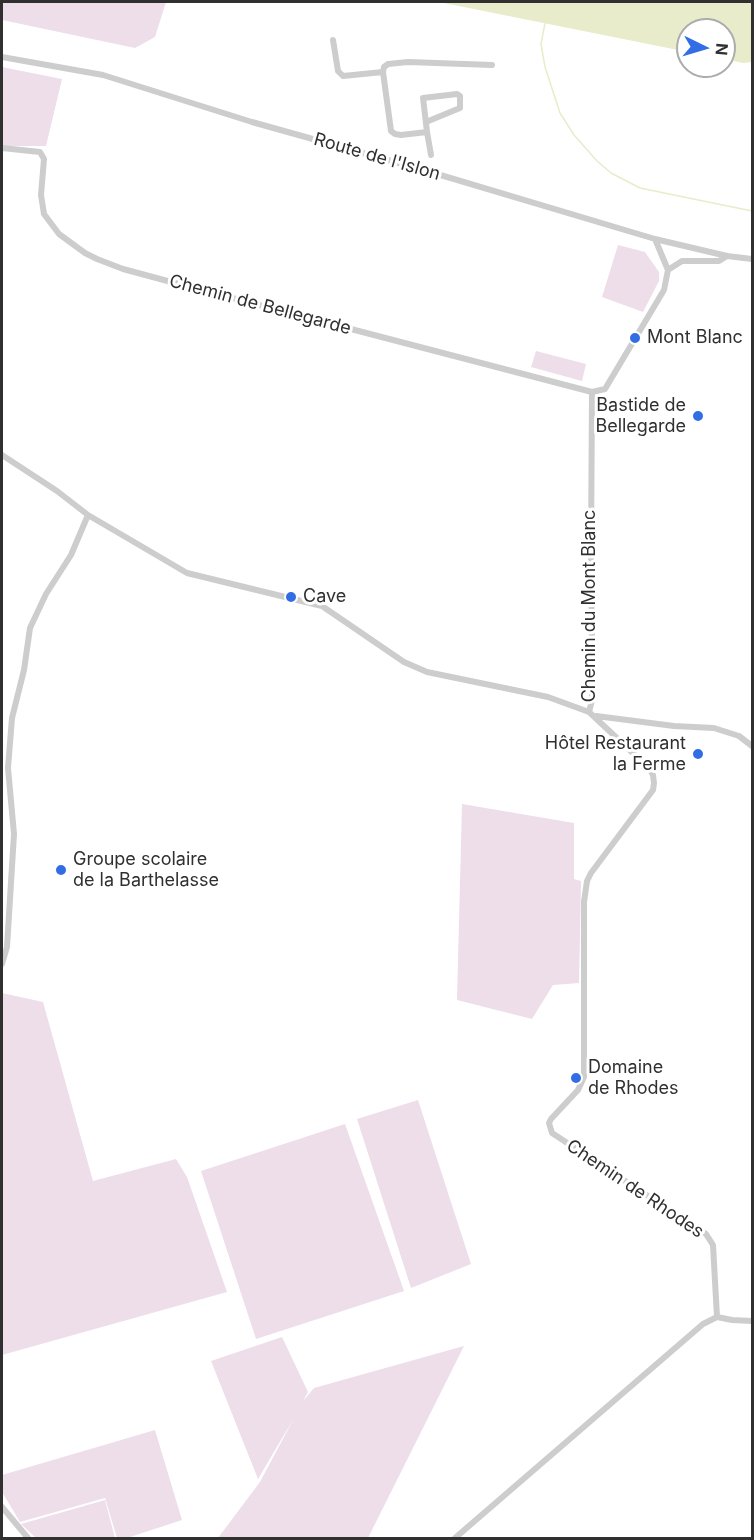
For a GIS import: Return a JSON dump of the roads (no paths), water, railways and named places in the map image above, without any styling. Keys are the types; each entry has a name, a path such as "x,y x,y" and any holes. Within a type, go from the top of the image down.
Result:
{"street":[{"path":"333,40 340,75 382,72"},
{"name":"Route de l'Islon","path":"2,57 111,78 252,122 427,171 655,240 727,256 753,259"},
{"path":"427,132 395,135 391,131 382,72 384,67 388,64 408,62 492,65"},
{"path":"426,122 460,108 459,94 423,98 427,132 431,155"},
{"name":"Chemin de Bellegarde","path":"2,148 40,152 44,159 42,205 48,221 59,234 79,249 110,264 592,392"},
{"path":"592,392 605,388 664,290 668,270 655,240"},
{"path":"668,270 682,261 719,261 727,256"},
{"name":"Chemin du Mont Blanc","path":"2,455 57,491 88,515 187,573 322,606 414,667 548,697 589,712 592,700 592,392"},
{"path":"2,964 7,946 15,834 8,768 12,718 24,670 30,627 45,594 71,555 88,515"},
{"name":"Chemin de Rhodes","path":"589,712 596,716 649,768 654,783 653,790 587,881 584,902 586,1068 582,1084 550,1119 550,1129 552,1133 706,1234 713,1245 717,1317"},
{"path":"596,716 674,726 714,728 739,736 753,746"},
{"path":"455,1539 703,1324 717,1317 753,1321"},
{"path":"2,1507 28,1539"}],"waterway":[{"path":"545,23 541,44 545,67 560,113 574,135 597,161 611,173 640,188 752,211"}],"place":[{"name":"Mont Blanc","path":"635,338"},
{"name":"Bastide de Bellegarde","path":"698,416"},
{"name":"Cave","path":"291,597"},
{"name":"Hôtel Restaurant la Ferme","path":"698,754"},
{"name":"Groupe scolaire de la Barthelasse","path":"61,870"},
{"name":"Domaine de Rhodes","path":"576,1078"}]}
